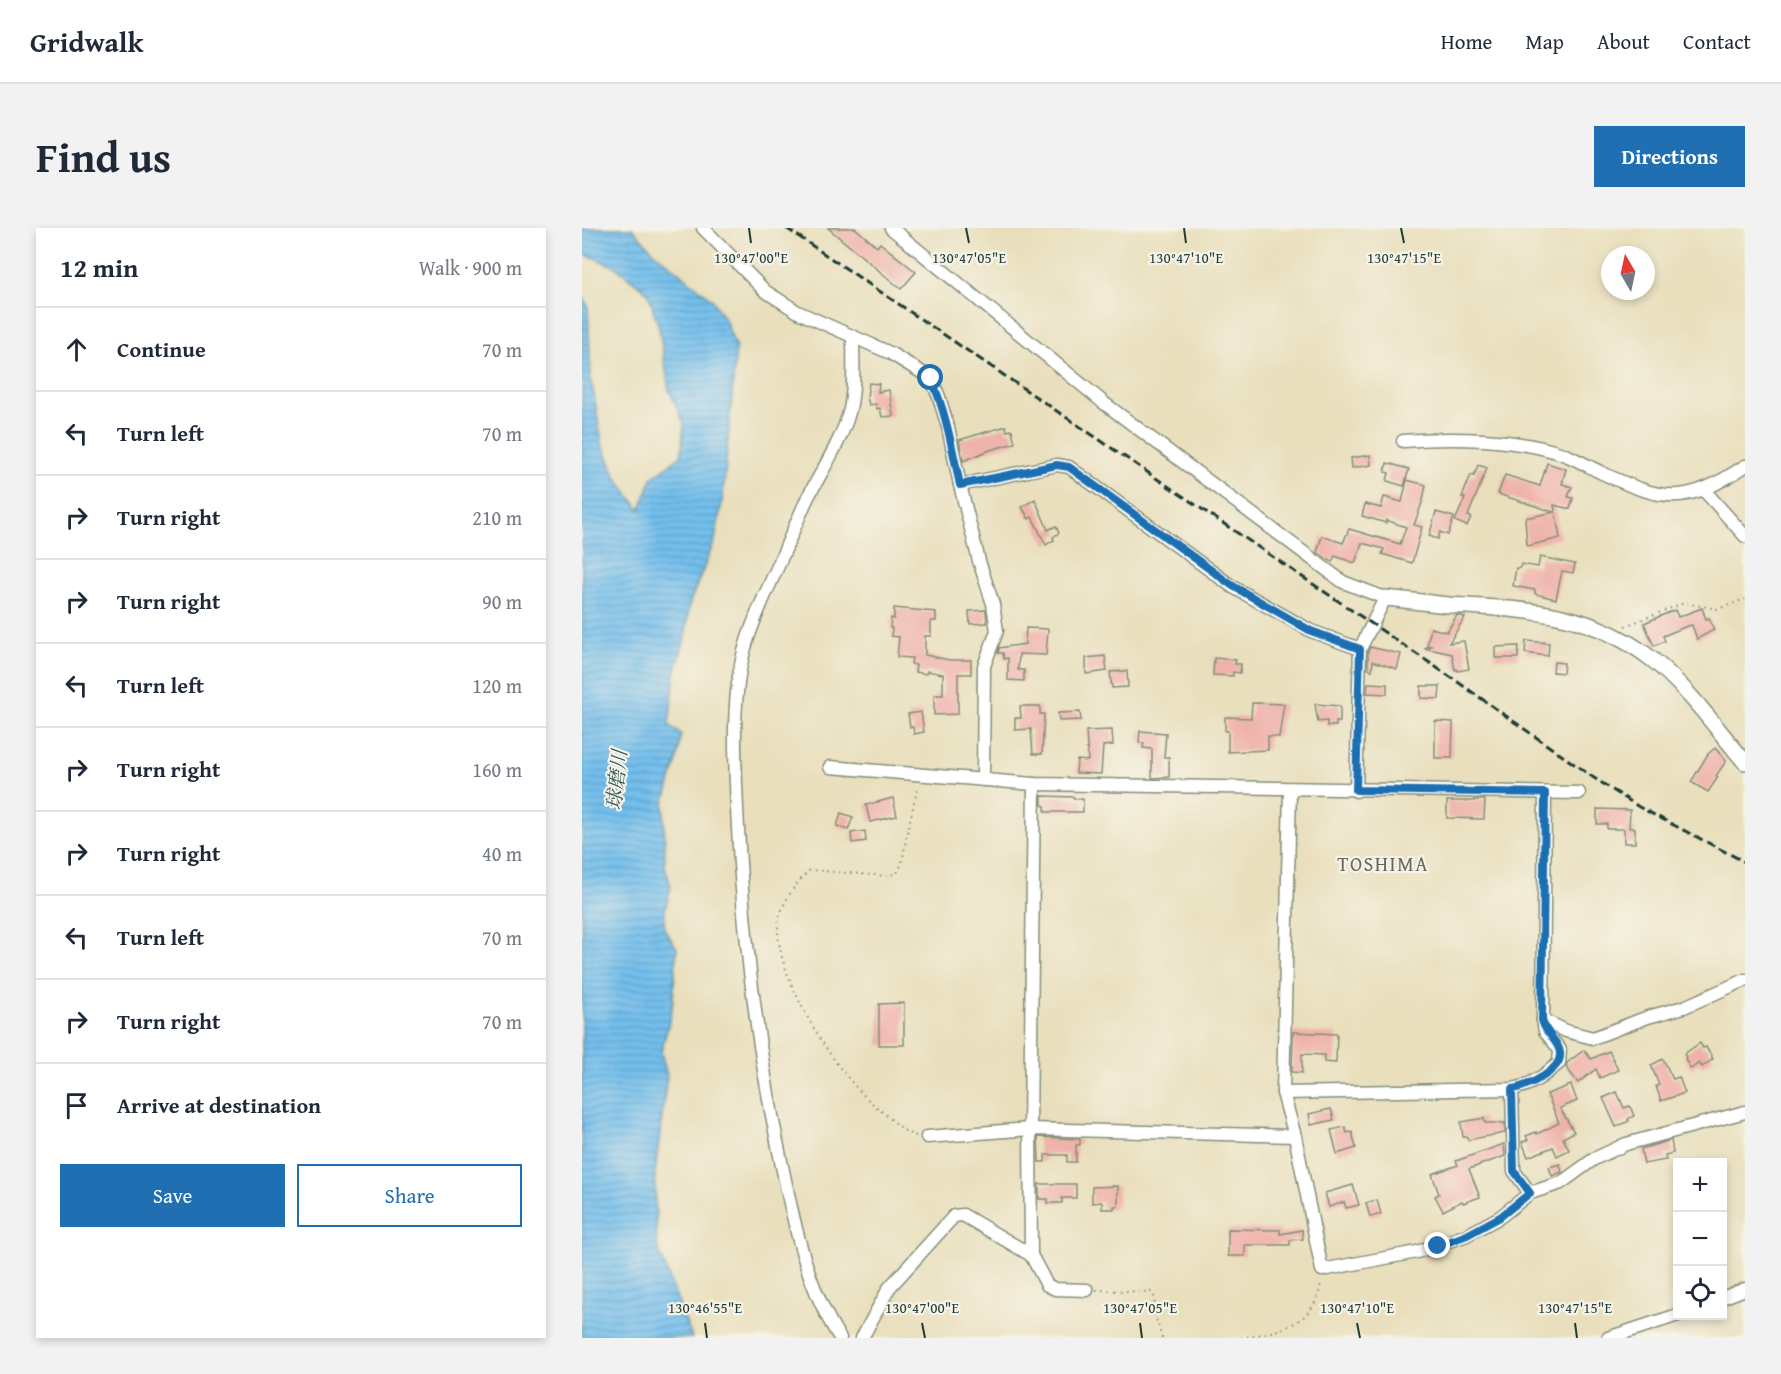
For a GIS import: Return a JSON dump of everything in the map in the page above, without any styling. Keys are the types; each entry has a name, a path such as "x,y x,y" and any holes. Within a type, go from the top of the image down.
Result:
{"street":[{"path":"703,228 765,291 798,312 890,353 931,378 948,426 979,561 993,604 997,631 984,666 985,741 982,780"},
{"path":"891,228 1104,403 1343,582 1385,598 1433,604 1534,610 1580,620 1611,632 1654,661 1686,690 1745,762"},
{"path":"840,1338 815,1289 801,1246 773,1122 748,968 740,873 736,714 744,652 753,622 806,501 844,429 850,409 853,337"},
{"path":"1403,441 1431,439 1481,441 1525,446 1563,454 1633,488 1664,496 1692,494 1725,480 1745,466"},
{"path":"960,485 1057,465 1069,467 1233,586 1311,631 1360,649"},
{"path":"1703,489 1745,536"},
{"path":"1356,790 1360,649 1385,598"},
{"path":"830,767 1034,784 1579,794"},
{"path":"1034,784 1030,1129 1031,1255 1047,1285 1055,1289 1087,1290"},
{"path":"1290,790 1283,1093 1295,1136 1322,1270 1438,1246 1467,1235 1500,1217 1530,1193 1561,1183 1594,1159 1626,1144 1745,1112"},
{"path":"1283,1093 1512,1089 1524,1087 1547,1074 1559,1063 1560,1050 1545,1031 1542,1020 1545,793"},
{"path":"1542,1020 1566,1031 1593,1038 1648,1017 1684,1007 1745,980"},
{"path":"1512,1089 1514,1171 1530,1193"},
{"path":"927,1137 1030,1129 1295,1136"},
{"path":"862,1338 889,1288 954,1216 963,1215 1031,1255"},
{"path":"1727,1296 1745,1289"},
{"path":"1608,1338 1673,1316"}],"path":[{"path":"1611,632 1684,603 1718,609 1745,599"},
{"path":"921,774 902,864 897,873 887,876 810,870 803,876 780,913 778,930 784,960 794,988 816,1034 857,1088 906,1132 915,1136 927,1137"},
{"path":"1241,1338 1281,1331 1308,1314 1316,1302 1322,1270"},
{"path":"1087,1290 1151,1292 1154,1296 1156,1319 1162,1338"}],"water":[{"name":"球磨川","path":"582,228 632,228 654,252 712,299 726,322 736,348 723,497 715,540 690,602 685,638 675,673 669,725 681,734 677,760 664,804 665,867 671,886 665,911 664,929 677,948 672,1011 661,1052 667,1076 655,1173 657,1246 692,1338 582,1338 582,296 588,306 591,377 602,443 616,477 640,510 652,478 681,456 684,424 669,390 659,328 648,293 614,266 582,253"}],"building":[{"path":"828,228 855,228 877,247 880,243 916,272 901,289"},
{"path":"869,383 879,384 878,392 889,390 893,416 882,417 880,408 877,409 876,404 869,405 867,397"},
{"path":"1006,426 1007,431 1012,430 1015,443 963,461 959,440"},
{"path":"1370,455 1371,465 1352,468 1351,458"},
{"path":"1387,463 1409,469 1404,486 1387,481 1389,473 1385,472"},
{"path":"1547,463 1566,469 1562,484 1572,487 1568,497 1573,498 1570,509 1554,505 1560,538 1527,546 1525,518 1554,512 1498,494 1505,475 1540,486"},
{"path":"1478,465 1487,468 1468,516 1471,517 1467,526 1455,521 1465,498 1462,497 1471,475 1474,476"},
{"path":"1407,480 1426,485 1414,525 1422,527 1412,563 1382,554 1384,549 1362,543 1355,563 1335,556 1332,562 1317,552 1322,536 1343,543 1349,529 1400,544 1406,527 1386,520 1386,523 1362,516 1365,504 1381,508 1384,497 1402,502"},
{"path":"1035,499 1048,530 1056,526 1059,533 1046,545 1032,517 1029,519 1022,507"},
{"path":"1436,512 1454,517 1448,535 1440,532 1438,539 1429,536"},
{"path":"1540,557 1575,564 1573,573 1562,571 1556,599 1535,594 1535,590 1513,586 1516,568 1520,568 1521,564 1538,567"},
{"path":"894,608 936,612 936,621 931,621 931,636 925,636 925,655 949,660 971,660 971,674 958,674 958,714 934,715 934,695 943,695 943,674 927,671 926,674 915,672 916,665 911,664 912,658 897,657 899,637 891,636 892,628 890,628 891,618 894,619"},
{"path":"1702,608 1714,630 1697,639 1692,625 1687,626 1663,636 1665,641 1654,646 1644,623 1675,610 1678,617"},
{"path":"986,610 987,623 970,624 969,611"},
{"path":"1457,615 1465,617 1449,643 1464,641 1469,669 1458,671 1455,670 1452,654 1424,648 1431,646 1427,645 1431,628 1447,632"},
{"path":"1026,628 1048,629 1046,655 1019,654 1018,670 1024,670 1024,681 1008,680 1008,658 1004,659 1003,653 998,653 999,648 1025,644"},
{"path":"1526,641 1549,643 1548,656 1525,653"},
{"path":"1519,646 1518,658 1495,658 1495,647"},
{"path":"1370,647 1401,654 1397,669 1373,661 1372,670 1368,669"},
{"path":"1105,656 1107,671 1086,674 1086,658"},
{"path":"1214,658 1236,660 1235,664 1241,664 1240,673 1233,672 1233,676 1213,675"},
{"path":"1554,662 1564,663 1563,673 1553,672"},
{"path":"1127,671 1128,687 1112,688 1110,672"},
{"path":"1368,683 1387,684 1387,694 1367,693"},
{"path":"1421,686 1440,686 1439,699 1421,698"},
{"path":"1252,703 1284,704 1279,737 1268,736 1268,750 1228,752 1225,717 1251,718"},
{"path":"1315,704 1340,706 1340,722 1336,722 1336,726 1327,726 1327,721 1318,722"},
{"path":"1020,706 1040,706 1040,714 1044,714 1042,754 1033,754 1031,729 1015,730 1015,718 1021,718"},
{"path":"921,712 924,732 914,734 913,727 910,727 908,714"},
{"path":"1080,712 1081,720 1059,721 1058,713"},
{"path":"1435,721 1453,722 1452,758 1435,758"},
{"path":"1112,730 1113,745 1103,746 1101,774 1076,773 1077,760 1088,761 1086,731"},
{"path":"1140,731 1166,733 1164,757 1169,757 1169,777 1152,778 1152,749 1143,748 1144,743 1139,743"},
{"path":"1715,748 1726,761 1708,792 1691,782 1708,754"},
{"path":"1042,796 1083,799 1083,812 1045,812"},
{"path":"893,798 897,816 870,822 866,805"},
{"path":"1485,800 1484,819 1447,818 1447,801"},
{"path":"1597,809 1630,810 1629,828 1635,828 1635,843 1624,843 1624,829 1607,829 1607,824 1597,824"},
{"path":"841,813 853,817 848,830 837,826"},
{"path":"865,831 866,841 852,843 851,833"},
{"path":"904,1003 904,1045 879,1045 879,1004"},
{"path":"1293,1032 1337,1034 1336,1063 1324,1062 1324,1055 1302,1054 1302,1073 1292,1072"},
{"path":"1700,1043 1703,1048 1706,1047 1713,1059 1702,1067 1699,1063 1691,1069 1684,1054"},
{"path":"1584,1050 1591,1059 1609,1051 1618,1070 1600,1078 1596,1069 1578,1083 1566,1067 1567,1063"},
{"path":"1663,1059 1673,1079 1679,1077 1685,1093 1661,1101 1656,1086 1659,1085 1651,1065"},
{"path":"1571,1085 1577,1101 1560,1108 1574,1132 1563,1138 1569,1150 1557,1156 1553,1147 1528,1157 1522,1142 1528,1140 1526,1136 1536,1132 1537,1134 1559,1123 1547,1094"},
{"path":"1617,1092 1624,1108 1630,1106 1634,1116 1616,1127 1603,1098"},
{"path":"1331,1109 1334,1120 1311,1125 1309,1114"},
{"path":"1484,1118 1485,1123 1505,1123 1505,1133 1468,1140 1467,1137 1463,1137 1461,1122"},
{"path":"1345,1127 1347,1133 1352,1132 1356,1148 1337,1154 1331,1130"},
{"path":"1038,1137 1080,1139 1080,1145 1076,1145 1076,1162 1067,1162 1067,1155 1045,1155 1045,1162 1039,1162"},
{"path":"1671,1140 1673,1153 1665,1155 1666,1160 1644,1164 1641,1149"},
{"path":"1504,1144 1505,1156 1469,1169 1480,1197 1463,1203 1462,1201 1443,1211 1435,1196 1439,1194 1432,1174 1458,1165 1456,1161"},
{"path":"1560,1164 1562,1172 1552,1176 1549,1167"},
{"path":"1039,1184 1076,1184 1076,1198 1062,1198 1062,1203 1048,1203 1048,1199 1039,1199"},
{"path":"1353,1185 1359,1205 1346,1208 1344,1202 1329,1207 1325,1193"},
{"path":"1118,1186 1118,1206 1114,1206 1114,1209 1102,1209 1102,1202 1092,1203 1092,1187"},
{"path":"1377,1200 1381,1214 1370,1217 1366,1203"},
{"path":"1228,1229 1280,1230 1280,1234 1302,1230 1303,1239 1290,1240 1290,1245 1245,1245 1245,1256 1228,1256"}],"railway":[{"path":"786,228 1455,680 1594,778 1639,807 1745,862"}],"district":[{"name":"TOSHIMA","path":"1383,863"}],"route":[{"path":"931,378 948,426 960,485 1057,465 1069,467 1233,586 1283,617 1311,631 1360,649 1356,790 1545,793 1542,1020 1545,1031 1559,1048 1561,1056 1559,1063 1547,1074 1524,1087 1512,1089 1514,1171 1530,1193 1500,1217 1467,1235 1438,1246"}]}
